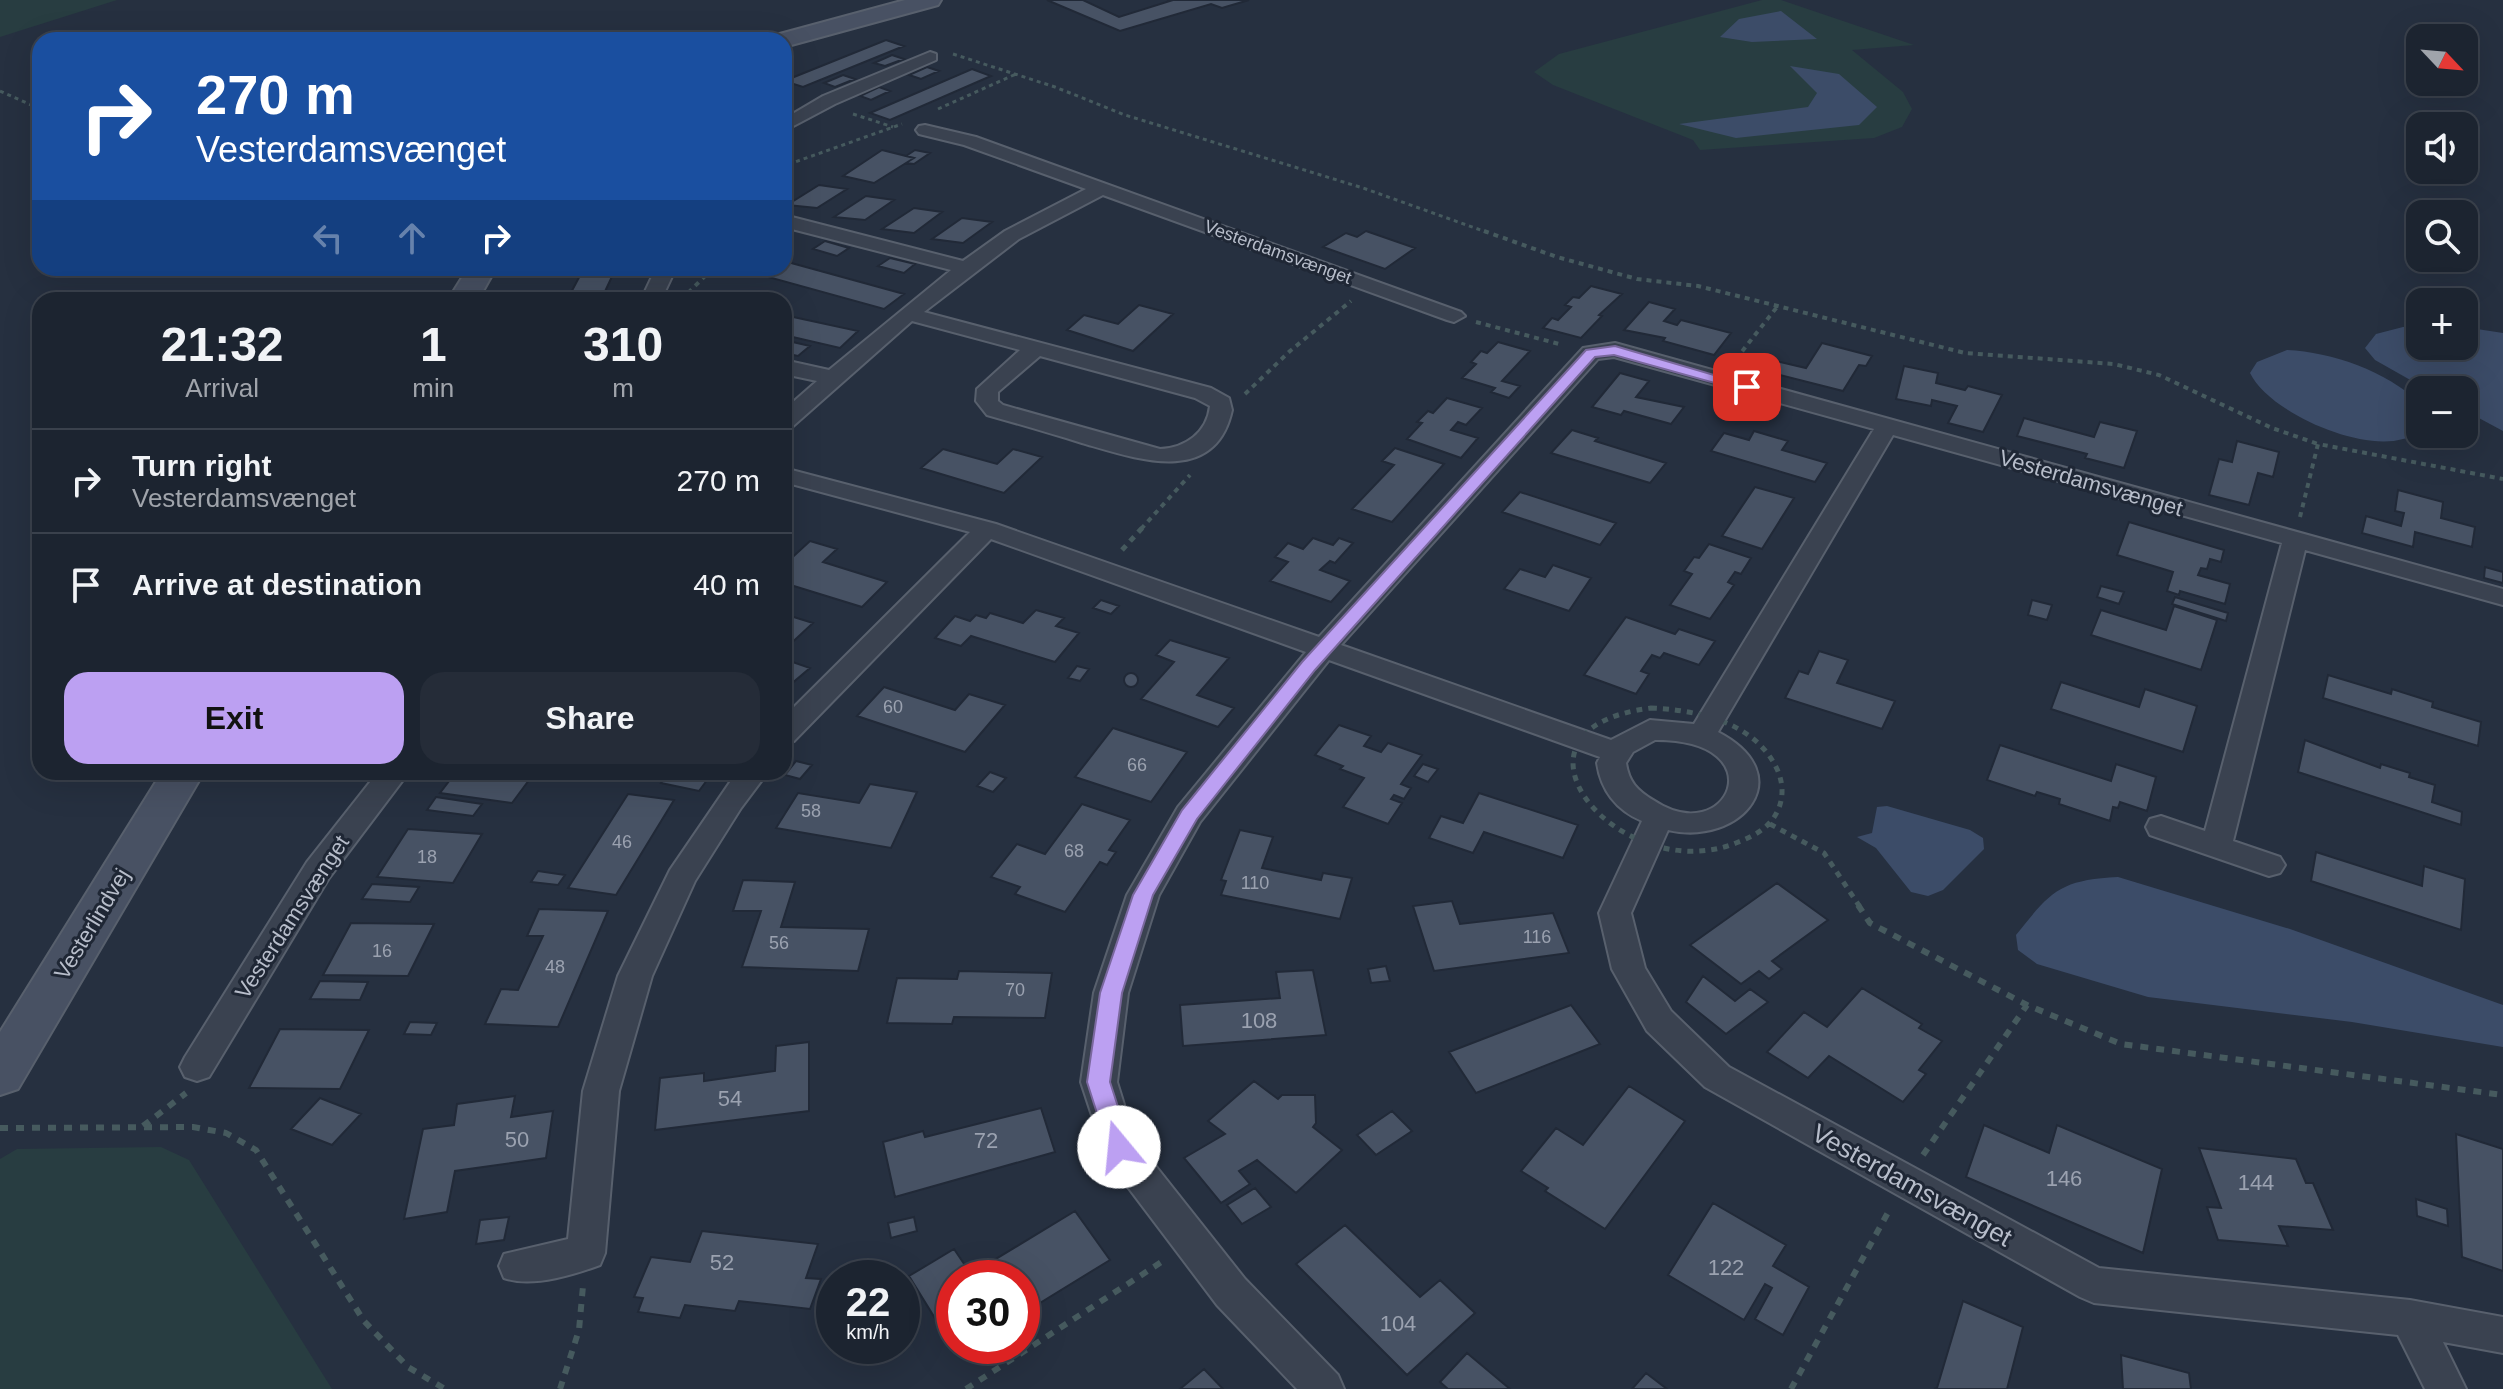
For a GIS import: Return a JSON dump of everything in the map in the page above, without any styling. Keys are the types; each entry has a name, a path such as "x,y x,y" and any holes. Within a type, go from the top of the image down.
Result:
{"street":[{"path":"792,38 930,0"},
{"path":"792,121 822,104 937,54"},
{"name":"Vesterdamsvænget","path":"925,130 970,141 1454,316"},
{"path":"792,415 967,268 1031,224 1102,188"},
{"path":"792,223 967,268"},
{"path":"909,314 1036,348 1203,393 1221,403 1222,413 1196,450 1182,455 1149,455 995,410 987,403 988,389 1036,348"},
{"name":"Vesterdamsvænget","path":"1591,353 1615,350 2503,597"},
{"path":"1324,1389 1231,1292 1119,1147 1099,1082 1111,993 1143,895 1189,815 1322,650 1591,353"},
{"path":"792,369 833,378"},
{"path":"1707,726 1887,426"},
{"path":"792,477 987,529 1615,752"},
{"path":"792,726 987,529"},
{"path":"2216,847 2295,540"},
{"path":"1707,726 1743,767 1747,787 1738,806 1718,818 1654,830 1613,781 1610,766 1615,752 1628,738 1650,730 1707,726"},
{"name":"Vesterlindvej","path":"0,1075 178,780"},
{"name":"Vesterdamsvænget","path":"197,1067 318,870 388,780"},
{"path":"518,1266 586,1253 601,1091 635,976 681,878 747,780"},
{"path":"2161,827 2269,865"},
{"name":"Vesterdamsvænget","path":"1654,830 1615,913 1629,969 1659,1021 1717,1077 2094,1285 2410,1318 2503,1335"},
{"path":"2410,1318 2446,1389"}],"path":[{"path":"937,54 1055,87 1154,125 1363,188 1557,257 1637,279 1698,286 1965,353 2114,364 2159,375 2272,428 2318,444 2503,479"},
{"path":"0,91 32,105"},
{"path":"822,104 914,132 925,130"},
{"path":"689,292 705,276"},
{"path":"1221,403 1248,393 1290,351 1371,286"},
{"path":"1720,380 1777,307"},
{"path":"1454,316 1591,353"},
{"path":"2295,540 2318,444"},
{"path":"1119,554 1190,478 1190,469 1182,455"},
{"path":"1667,708 1707,726 1751,737 1775,765 1781,781 1779,811 1770,824 1739,844 1718,849 1671,849 1654,830 1608,823 1581,796 1574,780 1573,765 1580,741 1598,723 1637,709 1667,708"},
{"path":"1770,824 1824,853 1870,923 2027,1005 2121,1044 2503,1095"},
{"path":"142,1127 193,1087 197,1067"},
{"path":"0,1128 193,1127 226,1133 256,1150 364,1321 408,1367 445,1389"},
{"path":"966,1389 1191,1243"},
{"path":"560,1389 579,1330 586,1253"}],"green space":[{"path":"0,0 117,0 0,37"},
{"path":"1762,0 1781,0 1914,45 1852,50 1903,92 1912,109 1902,127 1874,138 1700,150 1693,140 1553,85 1534,72 1559,54"},
{"path":"161,1147 189,1160 332,1389 0,1389 0,1159 17,1149"}],"water":[{"path":"1781,11 1817,39 1752,42 1720,37 1739,19"},
{"path":"1790,66 1839,74 1877,107 1859,125 1736,138 1679,124 1808,107 1817,93"},
{"path":"2406,327 2406,360 2478,360 2478,329 2503,333 2503,431 2478,418 2478,376 2406,378 2375,360 2365,348 2376,334"},
{"path":"2287,350 2340,359 2375,373 2406,392 2406,438 2363,440 2317,426 2276,402 2260,388 2250,373 2257,362"},
{"path":"1887,806 1970,830 1983,838 1984,849 1943,890 1928,896 1911,892 1876,848 1857,837 1872,833 1877,807"},
{"path":"2118,877 2290,929 2503,1005 2503,1047 2352,1022 2148,997 2037,964 2018,950 2016,935 2048,898 2069,885"}],"building":[{"path":"1047,0 1083,0 1119,17 1170,1 1167,0 1249,0 1222,8 1211,4 1120,31"},
{"path":"886,40 904,46 803,87 792,84 792,78"},
{"path":"892,55 904,59 885,66 874,63"},
{"path":"927,67 939,71 921,79 909,75"},
{"path":"972,69 991,76 890,120 870,113"},
{"path":"843,75 855,79 835,87 824,83"},
{"path":"879,87 890,91 871,100 860,96"},
{"path":"882,150 914,158 874,183 843,176"},
{"path":"915,150 930,153 914,164 906,163 914,158 906,156"},
{"path":"819,185 847,189 817,208 792,206 792,202"},
{"path":"866,196 894,200 865,220 834,217"},
{"path":"914,208 942,212 914,233 882,229"},
{"path":"962,218 992,222 963,243 932,239"},
{"path":"1366,231 1415,248 1385,269 1323,247 1346,233 1357,237"},
{"path":"825,241 849,248 837,256 813,249"},
{"path":"890,258 915,264 904,273 878,266"},
{"path":"792,263 904,294 884,309 764,276 792,276"},
{"path":"580,276 612,276 605,292 571,292"},
{"path":"1591,286 1622,294 1599,315 1602,316 1581,338 1543,328 1552,318 1558,320 1571,307 1565,305 1573,297 1579,298"},
{"path":"1649,302 1675,309 1664,321 1677,325 1681,320 1731,333 1714,355 1663,341 1665,338 1624,330"},
{"path":"1139,305 1173,314 1133,351 1067,330 1084,315 1118,324"},
{"path":"792,317 858,331 840,348 792,337"},
{"path":"792,342 810,346 798,356 792,355"},
{"path":"1498,342 1530,351 1502,381 1520,386 1509,398 1491,392 1495,388 1462,378 1476,364 1471,362 1481,351 1487,353"},
{"path":"1822,343 1872,356 1866,366 1859,365 1843,391 1768,372 1776,361 1806,368"},
{"path":"1904,366 1938,373 1936,383 1965,390 1968,386 2002,395 1983,432 1948,423 1957,406 1932,400 1931,406 1896,399"},
{"path":"1620,373 1649,381 1636,397 1684,407 1671,424 1624,411 1621,415 1592,407"},
{"path":"1447,398 1482,408 1466,425 1458,422 1451,430 1478,438 1461,458 1407,439 1422,423 1417,422 1428,411 1433,413"},
{"path":"2024,418 2094,437 2100,422 2137,431 2124,468 2085,458 2087,454 2017,436"},
{"path":"1572,430 1598,438 1595,441 1666,463 1650,483 1551,453"},
{"path":"1754,431 1788,441 1782,450 1827,463 1815,482 1711,451 1724,433 1749,440"},
{"path":"2237,441 2279,452 2273,477 2258,473 2249,505 2209,495 2219,459 2232,462"},
{"path":"1395,448 1444,464 1392,522 1352,509 1394,465 1382,461"},
{"path":"943,449 997,464 1013,449 1042,457 1004,493 921,468"},
{"path":"1755,487 1794,498 1762,549 1722,536"},
{"path":"2398,490 2443,502 2441,518 2475,527 2472,547 2415,532 2413,547 2362,533 2366,516 2401,526 2404,513 2395,511"},
{"path":"1520,492 1616,523 1600,545 1502,512"},
{"path":"2129,522 2224,550 2221,562 2210,559 2207,569 2201,568 2198,575 2230,584 2225,604 2180,591 2179,595 2167,591 2173,572 2117,555"},
{"path":"1313,538 1333,545 1339,538 1353,543 1335,563 1330,561 1320,570 1350,581 1331,602 1270,581 1288,562 1275,557 1288,543 1303,549"},
{"path":"810,541 837,549 823,562 887,582 862,607 792,585 792,558"},
{"path":"1709,544 1751,558 1741,574 1735,572 1728,582 1734,585 1710,619 1670,605 1692,574 1684,571"},
{"path":"1553,565 1591,578 1569,611 1504,589 1520,569 1545,577"},
{"path":"2485,567 2503,572 2503,583 2484,578"},
{"path":"2101,586 2124,592 2119,604 2097,597"},
{"path":"2175,597 2228,613 2226,621 2172,604"},
{"path":"1101,600 1119,606 1111,614 1093,608"},
{"path":"2032,600 2052,605 2047,620 2028,615"},
{"path":"2174,606 2217,620 2201,670 2091,635 2101,610 2166,630"},
{"path":"1036,610 1064,618 1056,626 1079,633 1055,662 971,636 961,646 935,638 955,616 970,621 976,615 986,618 990,613 1023,623"},
{"path":"792,616 813,623 792,643"},
{"path":"1626,617 1675,634 1679,629 1715,641 1699,665 1664,653 1660,658 1652,655 1641,671 1649,674 1636,694 1584,675"},
{"path":"1170,640 1229,658 1197,695 1234,708 1218,727 1141,699 1174,662 1156,655"},
{"path":"1819,651 1848,660 1837,683 1895,701 1882,729 1785,698 1799,671 1808,674"},
{"path":"792,662 810,668 792,683"},
{"path":"1077,666 1089,669 1080,681 1068,678"},
{"path":"1131,673 1138,680 1131,687 1124,680"},
{"path":"2328,675 2391,694 2392,689 2433,702 2432,707 2481,722 2478,746 2323,698"},
{"path":"2061,682 2139,707 2145,689 2197,706 2183,752 2051,709"},
{"path":"884,687 955,710 969,694 1005,705 965,752 857,716"},
{"path":"1339,725 1371,736 1364,746 1381,752 1388,743 1422,755 1401,784 1411,788 1404,799 1394,795 1391,799 1402,803 1388,824 1343,807 1364,778 1315,755"},
{"path":"1113,728 1187,752 1151,802 1075,777"},
{"path":"2305,740 2380,768 2381,764 2410,773 2409,777 2435,785 2432,802 2462,812 2461,825 2298,772"},
{"path":"2000,745 2111,781 2116,764 2156,777 2147,811 2120,802 2118,808 2113,807 2110,821 2059,804 2060,799 2037,792 2035,796 1987,780"},
{"path":"796,761 812,765 800,779 792,777 792,766"},
{"path":"1423,764 1438,769 1428,782 1414,776"},
{"path":"990,772 1006,778 993,792 977,786"},
{"path":"450,780 529,780 512,803 440,793"},
{"path":"663,780 707,780 699,791 661,783"},
{"path":"870,784 917,792 891,848 776,828 798,793 859,803"},
{"path":"1479,793 1578,825 1563,858 1484,832 1473,853 1429,838 1441,816 1463,823"},
{"path":"628,794 674,800 616,895 568,888"},
{"path":"436,797 482,804 473,816 427,810"},
{"path":"1082,804 1130,820 1109,850 1116,852 1107,865 1100,862 1065,912 1015,894 1020,887 991,877 1017,844 1045,854"},
{"path":"408,829 482,834 453,883 377,877"},
{"path":"1240,830 1273,837 1262,868 1321,880 1323,873 1352,878 1340,919 1221,895 1226,881 1221,880"},
{"path":"2316,852 2422,886 2424,866 2465,879 2461,930 2311,881"},
{"path":"538,871 565,875 558,885 531,882"},
{"path":"743,880 795,882 781,927 869,929 858,971 742,967 761,911 733,911"},
{"path":"1777,883 1828,920 1772,961 1782,969 1769,979 1759,971 1741,984 1690,945"},
{"path":"372,884 419,887 410,902 362,899"},
{"path":"1452,901 1460,924 1553,913 1569,953 1434,971 1413,906"},
{"path":"539,909 608,911 558,1027 485,1024 501,989 518,990 543,936 527,936"},
{"path":"351,923 434,924 408,976 323,975"},
{"path":"1386,966 1390,981 1371,983 1368,969"},
{"path":"1313,970 1326,1035 1183,1046 1180,1005 1280,998 1276,972"},
{"path":"959,971 1052,973 1045,1018 954,1017 952,1024 887,1023 897,978 957,979"},
{"path":"1703,976 1735,1001 1750,989 1768,1002 1726,1034 1686,1002"},
{"path":"320,981 368,982 360,1000 310,999"},
{"path":"1862,988 1922,1024 1919,1028 1942,1041 1919,1070 1926,1074 1903,1102 1829,1056 1808,1078 1767,1052 1804,1012 1827,1027"},
{"path":"1571,1005 1600,1044 1476,1093 1449,1052"},
{"path":"410,1022 437,1023 431,1035 404,1034"},
{"path":"280,1029 369,1030 340,1089 249,1088"},
{"path":"809,1042 809,1111 655,1130 660,1078 704,1073 704,1081 775,1071 776,1046"},
{"path":"1254,1081 1278,1099 1282,1095 1315,1095 1316,1123 1313,1127 1342,1150 1296,1193 1257,1160 1239,1171 1250,1184 1221,1203 1184,1158 1225,1134 1208,1121"},
{"path":"1629,1086 1685,1121 1605,1229 1545,1191 1548,1188 1521,1171 1556,1128 1583,1145"},
{"path":"515,1096 511,1117 553,1111 546,1158 455,1171 447,1212 404,1219 423,1129 454,1125 457,1104"},
{"path":"320,1098 361,1114 332,1145 291,1129"},
{"path":"1041,1108 1055,1152 895,1197 883,1142 923,1131 925,1137"},
{"path":"1392,1111 1412,1131 1376,1155 1357,1135"},
{"path":"1984,1125 2049,1153 2057,1125 2162,1169 2143,1253 1966,1177"},
{"path":"2456,1134 2503,1149 2503,1271 2462,1257"},
{"path":"2199,1148 2296,1159 2306,1183 2313,1183 2333,1230 2279,1226 2288,1246 2218,1240 2207,1207 2221,1208"},
{"path":"1255,1188 1271,1207 1242,1224 1227,1205"},
{"path":"2416,1199 2447,1209 2448,1226 2417,1216"},
{"path":"1713,1203 1786,1245 1773,1266 1809,1287 1783,1335 1755,1319 1772,1288 1765,1284 1744,1320 1668,1275"},
{"path":"1075,1211 1110,1260 1040,1303 1040,1260 994,1260"},
{"path":"509,1217 504,1240 476,1244 480,1220"},
{"path":"914,1217 917,1231 891,1238 888,1223"},
{"path":"1345,1225 1420,1297 1440,1280 1475,1313 1407,1375 1296,1264"},
{"path":"702,1231 818,1244 806,1278 816,1279 816,1293 810,1309 739,1301 735,1311 685,1305 680,1318 638,1312 643,1298 634,1297 651,1257 690,1262"},
{"path":"954,1249 961,1260 936,1260 936,1320 920,1294 920,1269"},
{"path":"1963,1301 2023,1327 2007,1389 1934,1389 1937,1388"},
{"path":"1467,1353 1510,1389 1448,1389 1440,1382"},
{"path":"2121,1355 2189,1373 2191,1389 2123,1389"},
{"path":"1204,1369 1223,1389 1180,1389"},
{"path":"1646,1373 1667,1389 1632,1389"}],"route":[{"path":"1119,1147 1099,1082 1111,993 1143,895 1189,815 1322,650 1591,353 1615,350 1747,387"}]}
